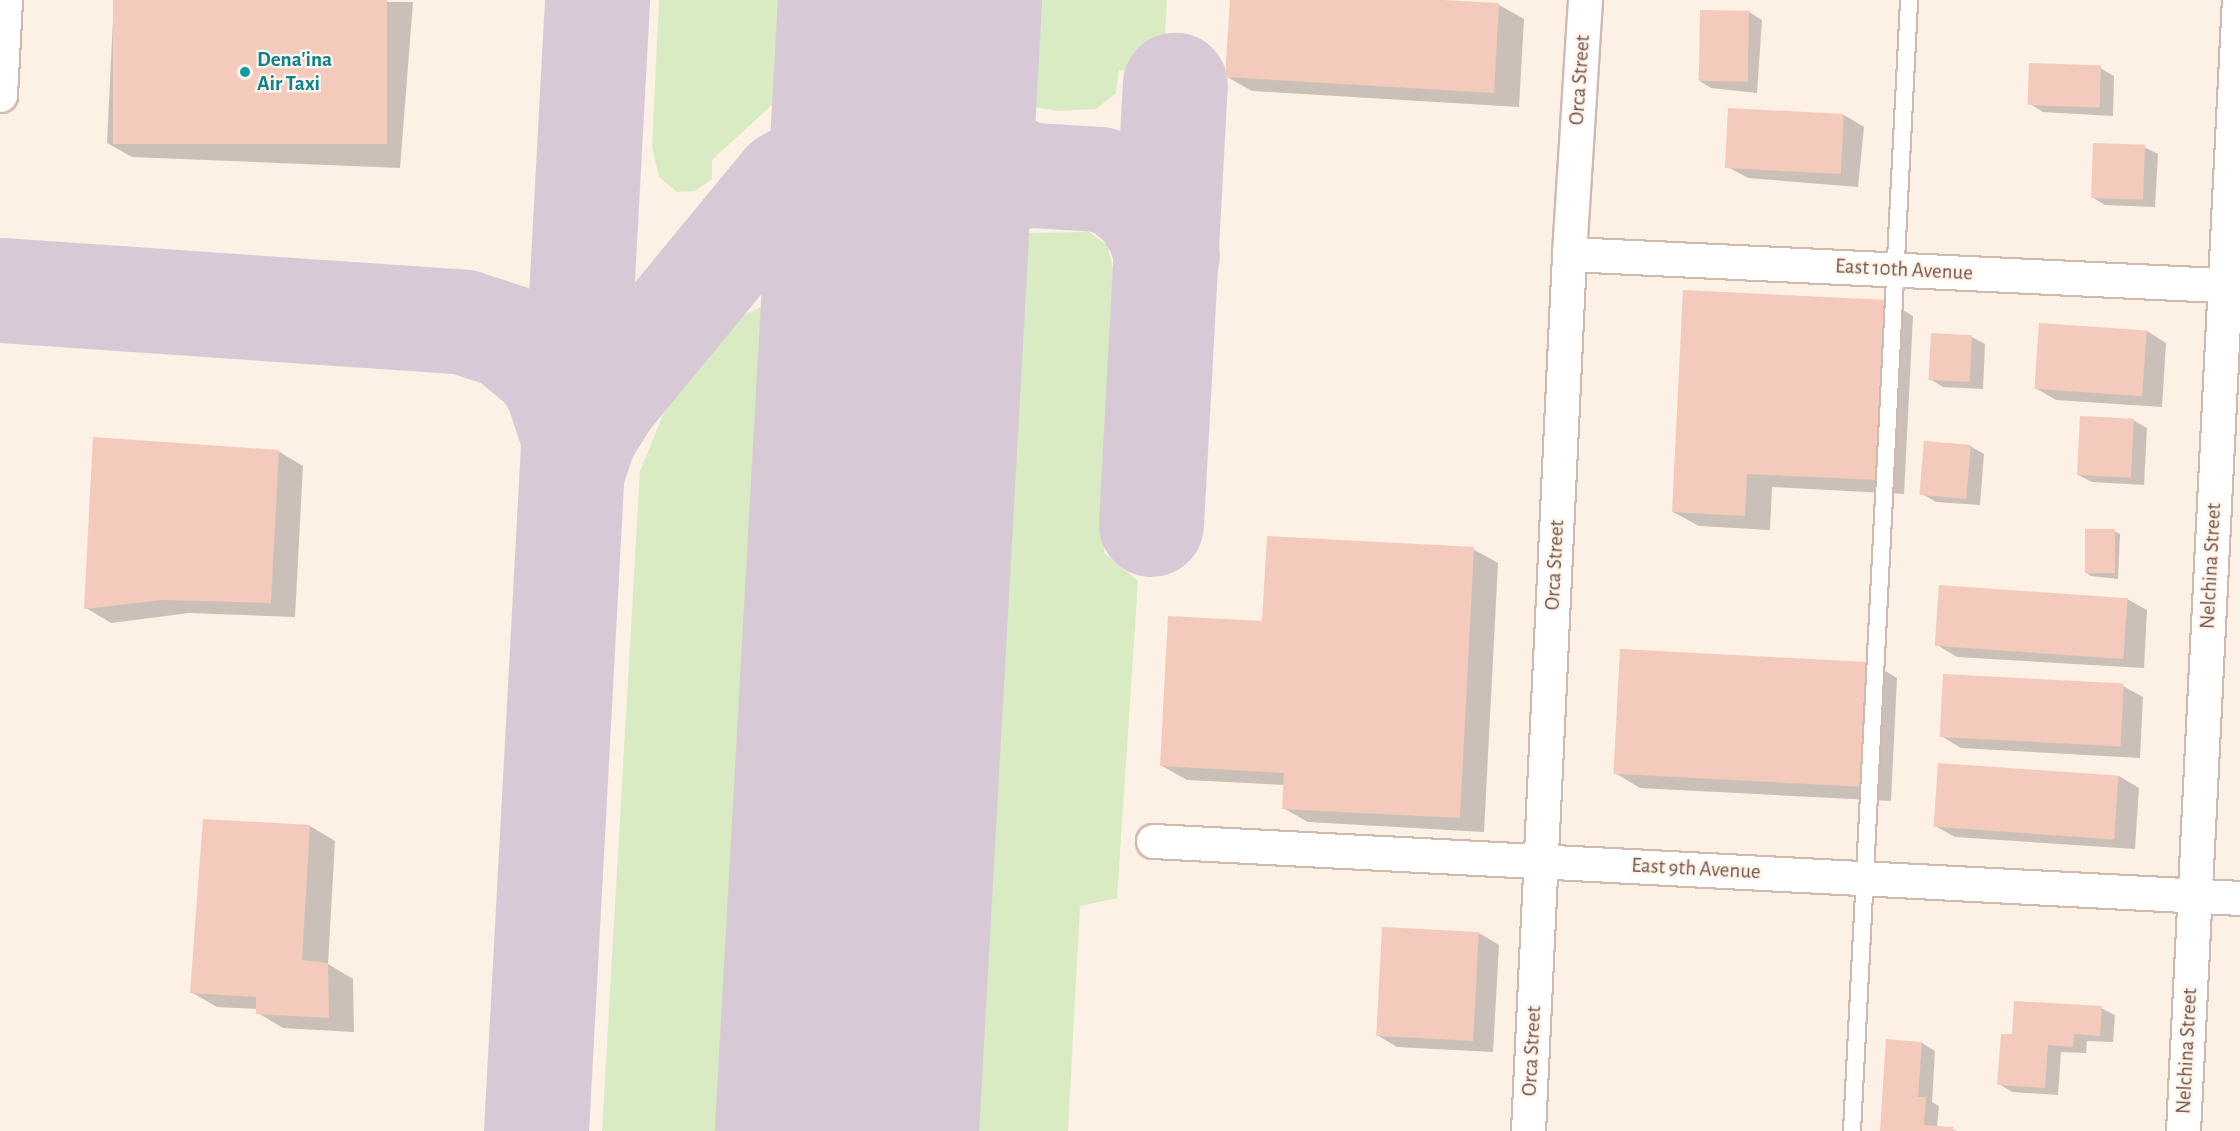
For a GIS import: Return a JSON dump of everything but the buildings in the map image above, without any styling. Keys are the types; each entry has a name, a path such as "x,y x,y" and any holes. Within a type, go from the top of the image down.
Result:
{"street":[{"path":"0,95 5,0"},
{"name":"Orca Street","path":"1528,1131 1569,254 1585,0"},
{"name":"Nelchina Street","path":"2183,1131 2195,895 2233,286 2240,0"},
{"name":"East 10th Avenue","path":"1569,254 2233,286"},
{"name":"East 9th Avenue","path":"1153,841 2240,898"}],"lane":[{"path":"1852,1131 1893,269 1909,0"}],"green space":[{"path":"659,0 821,0 807,49 774,103 712,160 712,179 695,191 677,192 659,177 652,147"},
{"path":"1002,0 1167,0 1163,73 1119,70 1116,93 1096,109 1057,111 1018,104 1004,87 1003,67 1008,50 1000,28"},
{"path":"1089,232 1107,245 1113,267 1104,553 1138,581 1117,898 1080,906 1068,1131 940,1131 985,276 990,255 1017,233"},
{"path":"794,300 803,324 809,359 760,1131 602,1131 640,471 667,405 685,374 710,344 736,319 765,305"}],"taxiway":[{"path":"536,1131 597,0"},
{"path":"912,0 916,55 924,84 936,111 950,130 983,156 1030,175"},
{"path":"1151,524 1175,85"},
{"path":"575,462 585,433 606,399 785,182 802,172 837,163 1099,179 1119,185 1143,205 1157,227 1167,254"},
{"path":"889,346 910,256 924,230 951,205 978,187 1006,178 1030,175"},
{"path":"0,290 464,322 507,336 545,368 557,388 573,437"}],"runway":[{"path":"847,1131 910,0"}],"place":[{"name":"Dena'ina Air Taxi","path":"245,72"}]}
